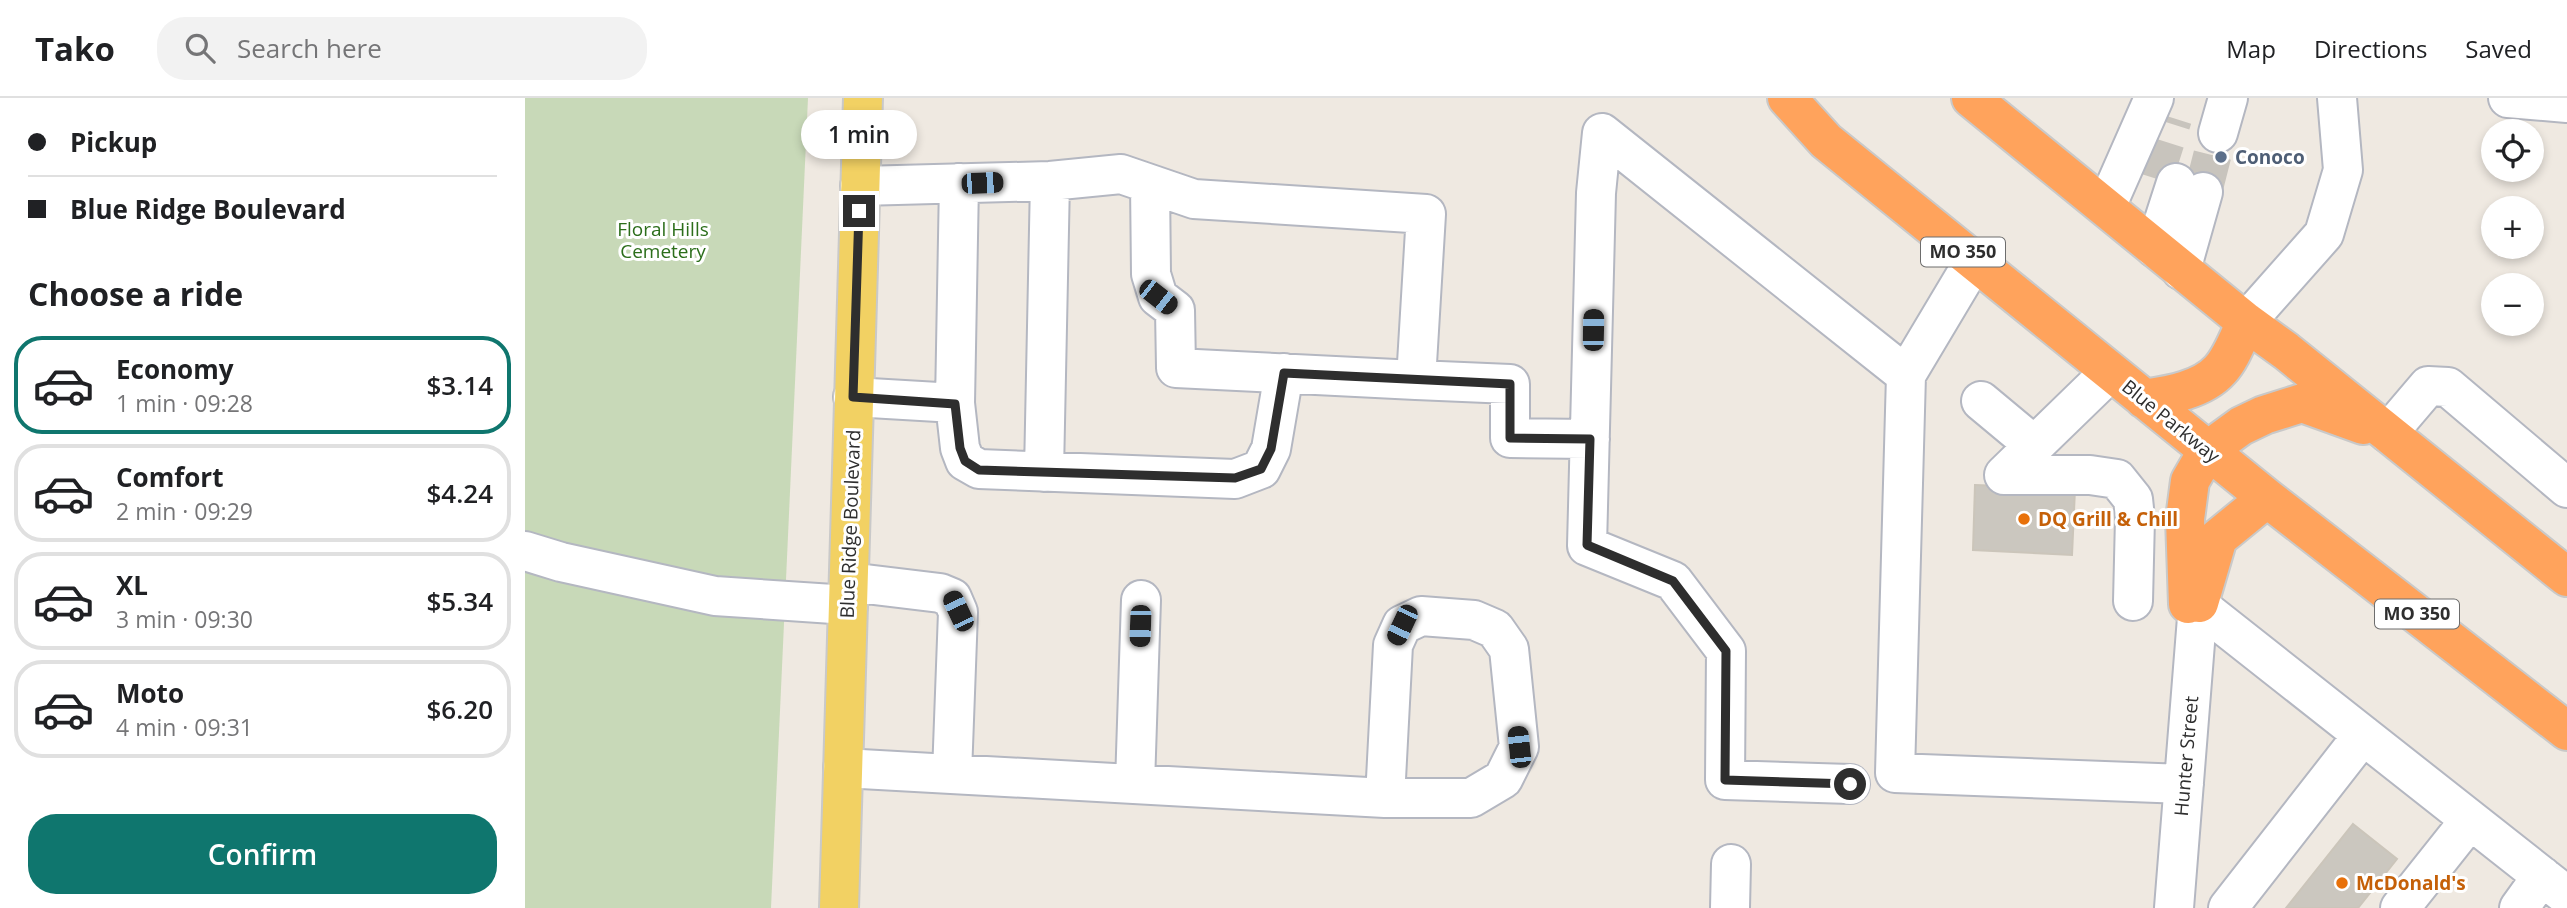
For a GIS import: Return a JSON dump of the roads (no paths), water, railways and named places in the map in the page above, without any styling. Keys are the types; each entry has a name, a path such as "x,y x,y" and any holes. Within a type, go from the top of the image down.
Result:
{"highway":[{"name":"Blue Parkway","path":"1787,98 1826,141 2267,498 2567,731"},
{"path":"1971,98 2246,322 2286,351 2567,577"},
{"path":"2144,399 2184,392 2219,372 2246,322"},
{"path":"2193,604 2187,506 2190,481 2208,450 2241,426 2264,415 2302,404 2388,433"},
{"path":"2193,604 2218,538 2267,498"}],"main road":[{"name":"Blue Ridge Boulevard","path":"839,908 863,98"}],"street":[{"path":"2246,322 2324,234 2343,170 2337,98"},
{"path":"2508,98 2567,103"},
{"path":"2106,207 2193,110"},
{"path":"1850,784 1725,780 1726,651 1673,581 1587,545 1596,193 1602,133 1906,375"},
{"path":"860,186 1051,181 1121,174 1194,199 1426,214 1416,380"},
{"path":"1044,472 1051,181"},
{"path":"959,183 955,404 960,448 965,461 979,470 1235,478 1261,469 1271,449 1284,373"},
{"path":"1150,184 1151,274 1158,297 1175,310 1176,368 1510,384 1510,438 1590,439"},
{"path":"2158,250 2177,185 2158,250"},
{"path":"1974,261 1906,375 1895,773 2184,784"},
{"path":"2111,372 2004,475 2090,475 2117,478 2133,499 2133,601"},
{"path":"2388,433 2428,386 2448,387 2567,488"},
{"path":"853,397 955,404"},
{"path":"1981,401 2035,446"},
{"path":"525,551 561,562 715,596 940,593 952,598 958,611 952,774"},
{"path":"1135,784 1141,600"},
{"path":"2193,604 2555,886 2519,908"},
{"name":"Hunter Street","path":"2174,908 2184,784 2193,604"},
{"path":"843,768 1385,798 1471,798 1503,779 1519,747 1509,649 1495,629 1474,620 1421,616 1402,625 1393,645 1385,798"},
{"path":"2228,908 2363,735"},
{"path":"2400,908 2470,820"},
{"path":"1730,908 1731,864"}],"tunnel":[{"path":"2154,178 2173,118"},
{"path":"2203,192 2218,133"}],"place":[{"name":"Conoco","path":"2221,157"},
{"name":"DQ Grill & Chill","path":"2024,519"},
{"name":"McDonald's","path":"2342,883"}],"park label":[{"name":"Floral Hills Cemetery","path":"663,240"}]}
